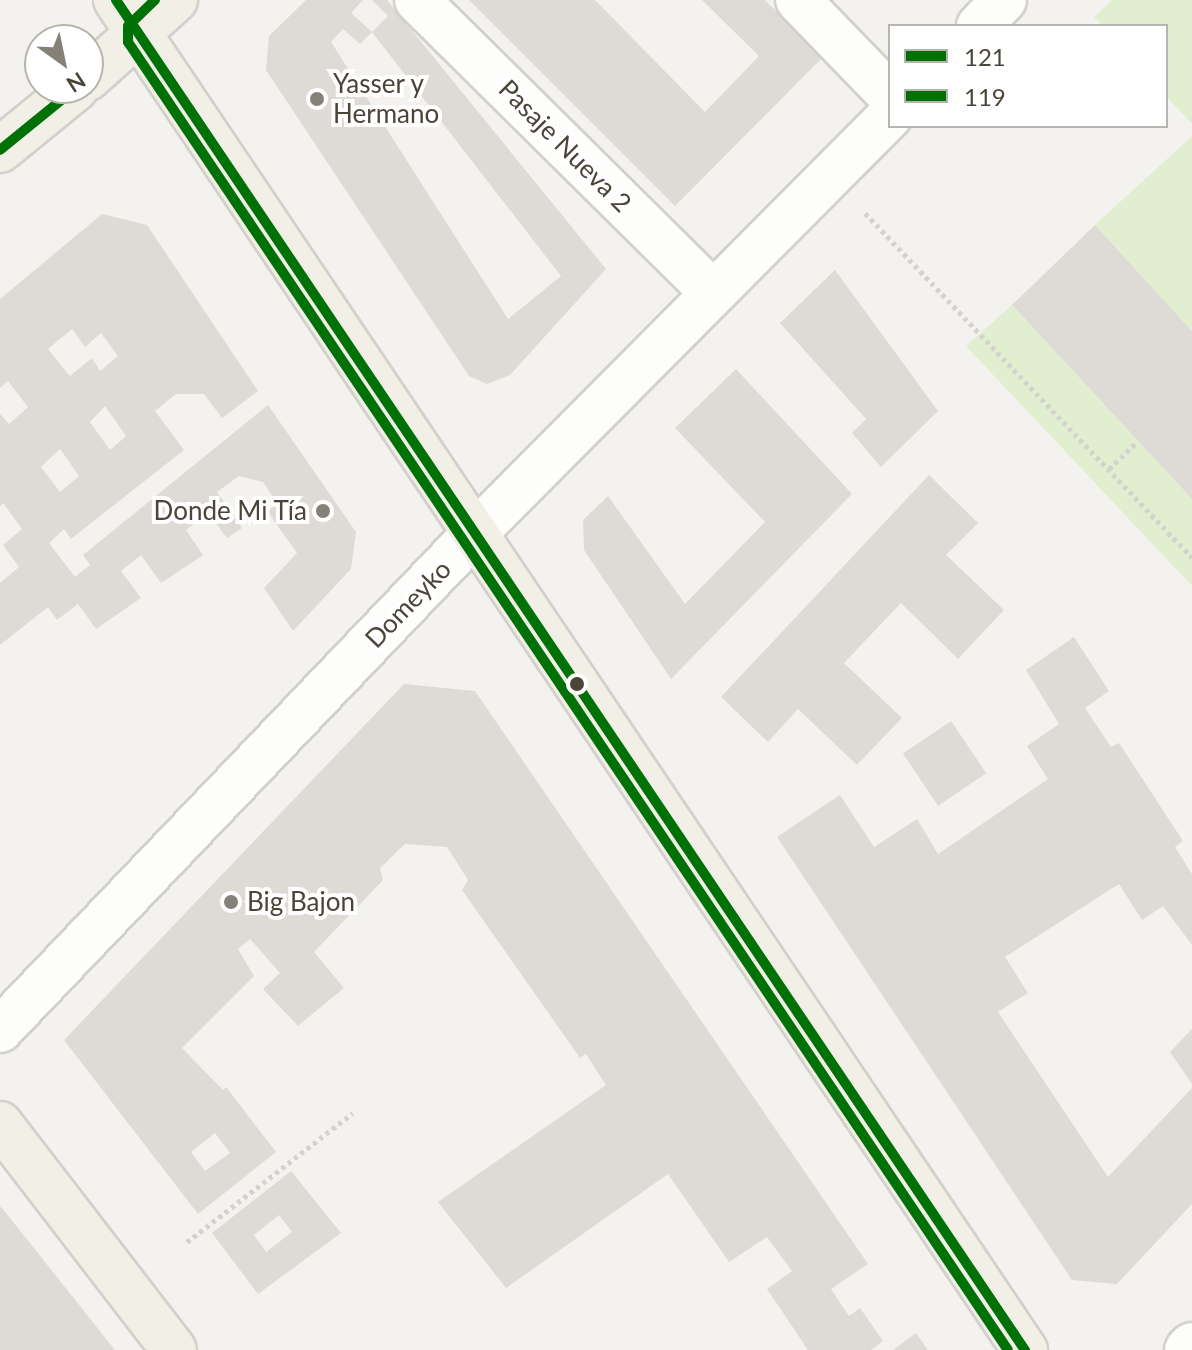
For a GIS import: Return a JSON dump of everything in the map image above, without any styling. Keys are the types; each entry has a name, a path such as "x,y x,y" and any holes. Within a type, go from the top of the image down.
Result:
{"main road":[{"path":"104,54 128,17 175,0"},
{"path":"128,17 1025,1350"},
{"path":"0,150 56,104"},
{"path":"0,1124 174,1350"}],"street":[{"name":"Pasaje Nueva 2","path":"417,0 712,292"},
{"path":"798,0 888,93"},
{"path":"981,24 1004,0"},
{"name":"Domeyko","path":"0,1030 475,533 888,118"},
{"path":"1187,1350 1192,1345"}],"path":[{"path":"879,228 1192,557"},
{"path":"1109,469 1138,441"},
{"path":"187,1242 353,1113"}],"green space":[{"path":"1112,0 1192,0 1192,124 1168,98 1168,24 1101,24 1094,17"},
{"path":"1192,136 1192,331 1095,225"},
{"path":"1012,305 1192,499 1192,586 966,346"}],"building":[{"path":"306,0 363,0 351,13 372,32 388,16 372,0 387,0 606,269 510,375 487,384 469,376 266,70 269,36","holes":["343,29 360,44 372,32 561,276 508,319 331,42"]},
{"path":"469,0 595,0 705,112 759,56 702,0 765,0 822,58 675,206"},
{"path":"102,214 147,225 258,391 222,418 204,394 176,394 155,411 184,450 71,539 64,529 49,543 75,577 90,565 83,555 268,405 356,532 351,569 293,631 264,588 297,553 267,511 278,504 263,482 239,476 217,492 242,528 227,538 208,513 186,530 203,555 161,583 141,555 121,571 141,598 96,629 78,604 57,620 48,607 0,645 0,583 19,567 3,545 22,529 3,503 0,507 0,414 9,424 28,407 8,381 0,388 0,299","holes":["72,329 85,347 101,333 118,356 100,371 92,358 70,376 48,349","105,406 126,436 110,450 90,422","60,449 79,476 60,492 41,467"]},
{"path":"1095,225 1192,331 1192,499 1012,305"},
{"path":"835,270 938,411 881,467 852,433 866,419 780,323"},
{"path":"736,369 852,494 671,679 584,550 583,520 608,496 685,604 765,522 675,428"},
{"path":"929,475 978,523 946,555 1004,610 958,659 901,603 844,663 902,718 857,765 798,709 768,742 721,697"},
{"path":"1074,637 1109,691 1085,708 1111,747 1119,743 1183,841 1175,847 1192,874 1192,945 1163,906 1142,920 1119,884 1005,957 1028,993 998,1012 1108,1177 1192,1088 1192,1204 1117,1284 1072,1280 777,837 840,795 874,847 917,819 938,854 1048,779 1027,746 1059,724 1026,670"},
{"path":"404,684 475,691 868,1264 831,1289 849,1316 860,1308 883,1341 871,1350 808,1350 767,1289 792,1271 767,1237 729,1262 668,1174 506,1288 438,1202 606,1085 586,1054 580,1058 462,890 468,880 447,847 405,844 380,868 383,880 314,952 344,988 298,1026 263,989 280,973 250,939 238,949 254,976 182,1048 223,1090 226,1087 276,1152 198,1214 64,1040","holes":["215,1133 230,1153 205,1171 191,1152"]},
{"path":"951,721 986,773 938,806 903,753"},
{"path":"1192,1029 1192,1084 1170,1052"},
{"path":"291,1171 341,1233 258,1294 212,1233","holes":["279,1215 292,1232 266,1252 254,1235"]},
{"path":"0,1206 14,1223 115,1350 0,1350"},
{"path":"916,1333 928,1350 893,1350"}],"transit line":[{"name":"121","path":"116,0 1025,1350"},
{"name":"119","path":"155,0 128,26 128,42 1008,1350"},
{"name":"121","path":"0,150 56,104"}],"place":[{"name":"Yasser y Hermano","path":"317,99"},
{"name":"Donde Mi Tía","path":"323,511"},
{"name":"Big Bajon","path":"231,902"}]}
